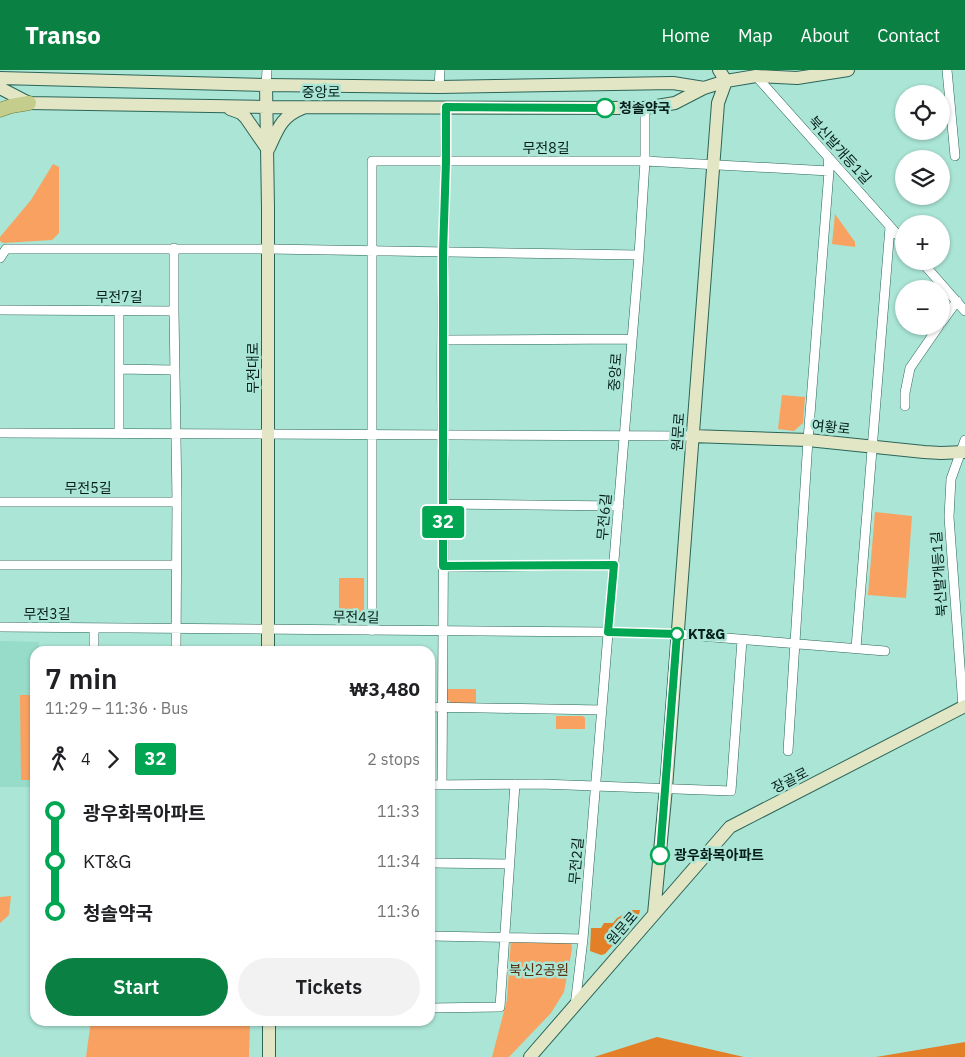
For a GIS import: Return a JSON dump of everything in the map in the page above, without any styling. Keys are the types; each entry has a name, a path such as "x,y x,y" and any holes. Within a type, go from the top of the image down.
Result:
{"main road":[{"path":"0,110 29,103"}],"street":[{"path":"266,85 267,70"},
{"path":"440,70 440,87"},
{"path":"704,88 722,75 797,78 848,70"},
{"path":"947,70 955,156"},
{"name":"원문로","path":"530,1057 654,914 666,788 718,103 722,75"},
{"name":"북신발개등1길","path":"756,76 895,232"},
{"name":"중앙로","path":"0,78 266,85 440,87 673,83 704,88"},
{"name":"무전대로","path":"266,85 268,150 268,646"},
{"name":"중앙로","path":"0,88 29,103 266,107 645,108 676,103 704,88"},
{"path":"220,106 241,113 268,150 285,118 293,112 307,107"},
{"path":"442,785 444,504 442,340 446,107"},
{"name":"중앙로","path":"625,435 645,161 645,108"},
{"path":"788,752 808,440 829,171 828,157"},
{"name":"무전8길","path":"372,631 372,161 645,161"},
{"path":"645,161 829,171"},
{"path":"856,648 890,227"},
{"path":"174,248 176,646"},
{"path":"0,258 6,249 174,248 638,255"},
{"path":"929,270 962,307 950,317"},
{"name":"무전7길","path":"0,310 174,312"},
{"path":"119,311 119,433"},
{"path":"905,406 904,393 910,368 933,335"},
{"path":"442,340 632,339"},
{"path":"119,370 174,370"},
{"path":"0,433 692,436"},
{"name":"무전6길","path":"608,632 625,435"},
{"name":"여황로","path":"692,436 808,440 941,453 963,448"},
{"name":"북신발개등1길","path":"963,448 951,479 949,517 964,707"},
{"name":"무전5길","path":"0,502 176,502"},
{"path":"444,504 619,506"},
{"path":"0,565 176,565"},
{"path":"443,566 614,565"},
{"name":"무전3길","path":"0,627 268,629"},
{"path":"94,628 94,646"},
{"name":"무전4길","path":"268,629 677,634 885,651"},
{"path":"596,785 608,632"},
{"path":"435,785 596,785 731,791 742,640"},
{"path":"435,707 602,710"},
{"name":"장골로","path":"654,914 730,827 964,707"},
{"path":"435,1008 500,1007 515,784"},
{"name":"무전2길","path":"575,1006 583,939 596,785"},
{"path":"435,863 510,864"},
{"path":"435,936 583,939"},
{"path":"269,1026 269,1057"}],"shaded area":[{"path":"0,641 39,642 39,646 30,646 30,787 0,787"},
{"path":"632,910 640,910 639,915 605,954 601,955 590,951 591,928 601,928 604,923 613,923 617,918"},
{"path":"657,1037 744,1057 594,1057"},
{"path":"965,1042 965,1057 876,1057"}],"green space":[{"path":"53,164 59,167 59,233 52,240 3,243 0,241 0,237 31,200"},
{"path":"835,214 855,242 855,247 832,244"},
{"path":"782,395 805,397 803,423 794,431 778,429"},
{"path":"875,512 912,516 906,598 868,595"},
{"path":"339,578 364,578 364,614 359,618 339,618"},
{"path":"446,689 476,689 476,704 452,704 446,698"},
{"path":"20,695 30,695 30,780 21,780"},
{"path":"556,716 583,716 585,718 585,729 556,729"},
{"path":"11,896 9,915 0,923 0,897"},
{"name":"북신2공원","path":"511,939 571,940 572,949 564,992 551,1013 509,1057 492,1057 507,1000"},
{"path":"90,1026 250,1026 249,1057 86,1057"}],"bus line":[{"name":"32","path":"605,108 446,107 443,252 443,566 614,565 608,632 677,634 660,855"}],"place":[{"name":"청솔약국","path":"605,108"},
{"name":"KT&G","path":"677,634"},
{"name":"광우화목아파트","path":"660,855"}]}
